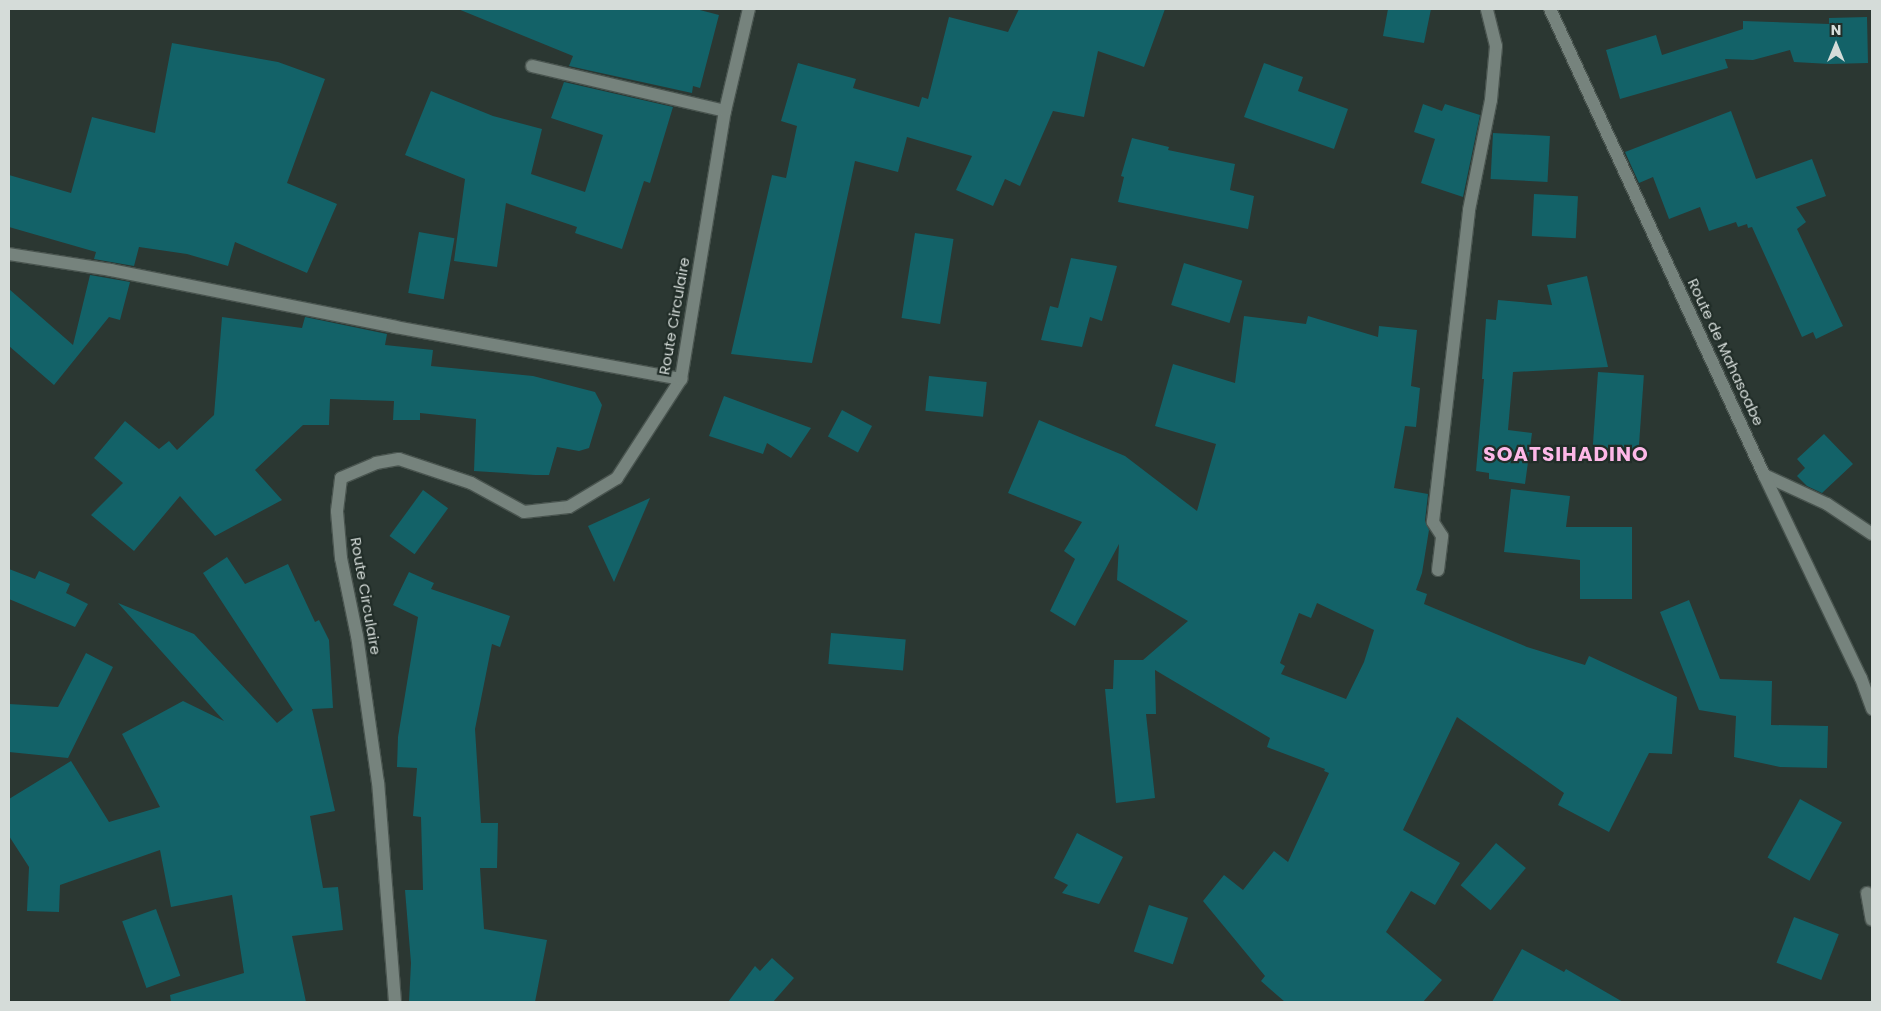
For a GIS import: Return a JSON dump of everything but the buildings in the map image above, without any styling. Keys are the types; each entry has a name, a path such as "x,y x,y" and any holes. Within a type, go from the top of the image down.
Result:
{"street":[{"name":"Route Circulaire","path":"395,1002 378,783 357,636 340,558 337,511 340,478 376,463 399,459 471,483 524,512 568,507 617,478 681,379 725,111 749,9"},
{"path":"1438,570 1442,536 1433,522 1468,210 1491,100 1496,55 1496,46 1487,9"},
{"name":"Route de Mahasoabe","path":"1550,9 1764,475 1861,678 1872,709"},
{"path":"532,66 725,111"},
{"path":"9,254 112,270 395,327 681,379"},
{"path":"1764,475 1827,504 1872,534"},
{"path":"1867,893 1872,920"}],"district":[{"name":"SOATSIHADINO","path":"1566,454"}]}
